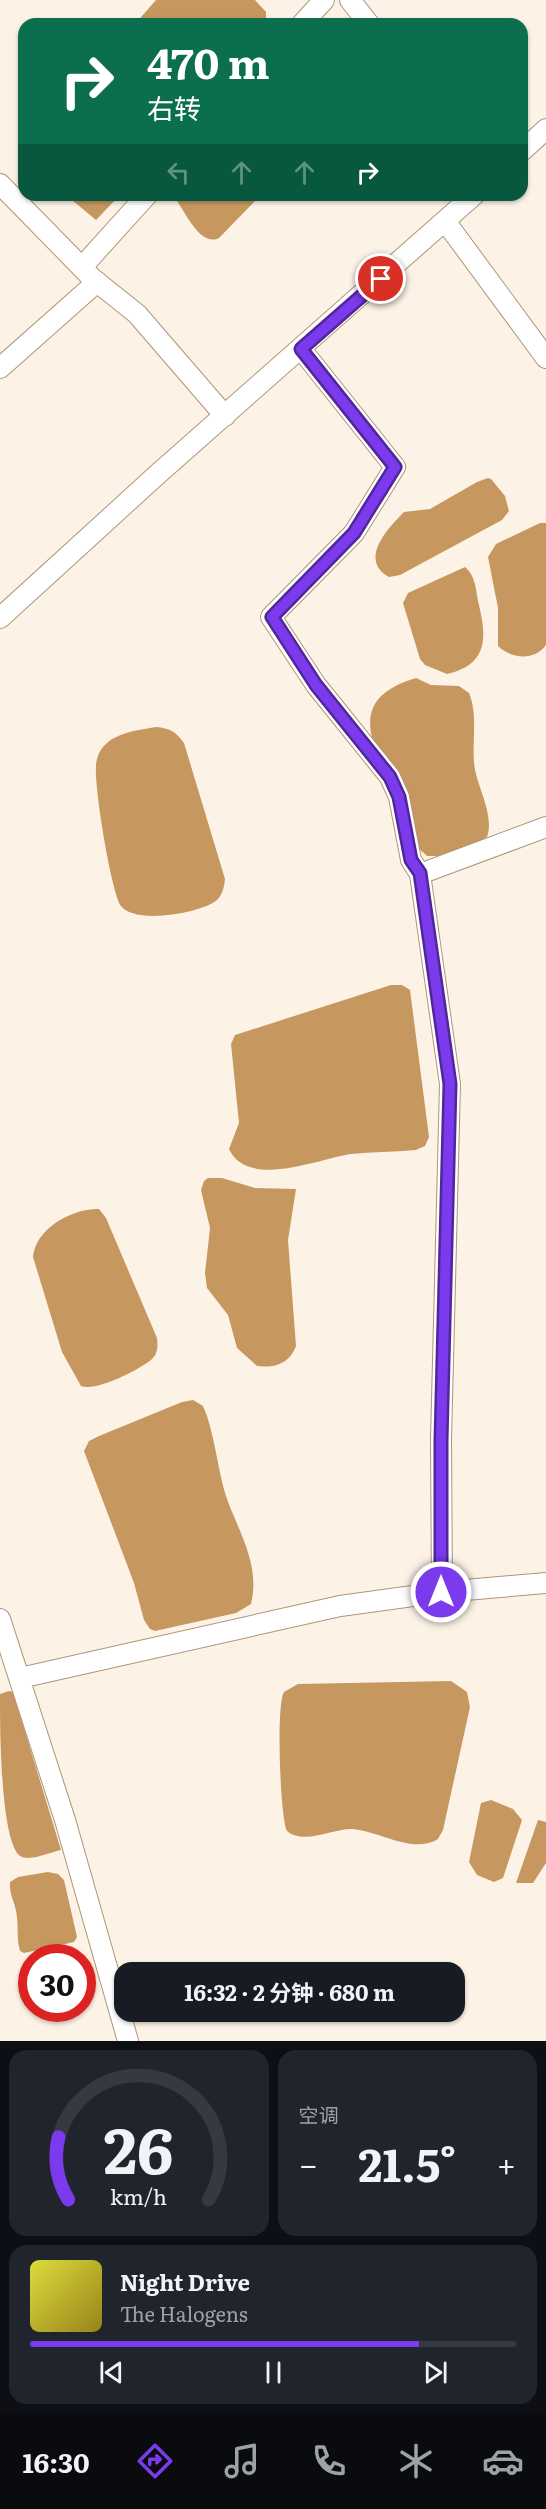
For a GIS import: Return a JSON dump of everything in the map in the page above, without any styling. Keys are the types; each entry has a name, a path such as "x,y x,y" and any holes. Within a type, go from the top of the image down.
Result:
{"street":[{"path":"308,18 324,0"},
{"path":"350,0 364,18"},
{"path":"528,146 546,129"},
{"path":"0,184 97,282 137,314 225,416"},
{"path":"82,267 142,201"},
{"path":"0,618 468,201"},
{"path":"446,221 546,358"},
{"path":"0,368 97,282"},
{"path":"301,349 395,467 354,533 272,617 316,685 390,777 399,797 411,860 420,873 450,1084 441,1440 441,1592"},
{"path":"420,873 546,827"},
{"path":"20,1678 308,1612 441,1592 546,1583"},
{"path":"0,1619 65,1820 128,2041"}],"shaded area":[{"path":"156,0 255,0 266,12 266,18 140,18"},
{"path":"73,201 114,201 96,220"},
{"path":"177,201 255,201 219,238 212,240 206,238 189,221"},
{"path":"488,478 505,496 509,511 502,520 400,575 389,577 380,570 376,562 379,544 404,512 430,509"},
{"path":"540,523 546,523 546,645 536,654 516,656 498,646 498,608 488,557 496,544"},
{"path":"465,567 471,574 476,587 483,625 482,646 472,663 447,674 425,665 420,659 403,603 408,593"},
{"path":"416,678 431,685 459,686 469,693 474,719 475,772 489,819 487,837 438,856 427,856 415,845 380,763 371,733 370,719 374,706 382,695"},
{"path":"156,727 172,731 184,743 225,879 221,895 209,905 184,913 154,916 129,912 121,906 117,896 104,838 96,766 103,747 116,737"},
{"path":"391,985 402,985 410,990 429,1137 425,1146 416,1150 351,1154 304,1165 268,1170 252,1168 238,1161 229,1149 239,1123 231,1044 235,1035"},
{"path":"208,1178 222,1178 255,1188 296,1189 288,1240 296,1346 281,1364 257,1366 237,1348 228,1315 207,1288 205,1273 210,1228 201,1190 204,1181"},
{"path":"99,1209 106,1218 157,1338 157,1347 153,1358 137,1369 117,1379 88,1387 81,1386 62,1352 33,1257 40,1238 57,1222 78,1212"},
{"path":"193,1400 203,1406 207,1416 225,1493 250,1561 253,1575 251,1604 236,1613 155,1631 150,1629 144,1620 134,1583 84,1451 89,1441 99,1436 182,1402"},
{"path":"451,1681 467,1692 470,1707 443,1830 438,1839 418,1844 351,1829 310,1837 294,1835 287,1831 282,1805 280,1761 280,1717 284,1692 298,1684"},
{"path":"13,1692 61,1850 29,1858 20,1856 13,1846 5,1806 2,1780 0,1694"},
{"path":"491,1800 513,1809 522,1820 503,1878 494,1882 477,1875 469,1862 481,1803"},
{"path":"538,1820 546,1822 546,1863 533,1883 516,1883"},
{"path":"48,1872 58,1874 64,1880 77,1937 74,1942 19,1944 17,1916 10,1886 10,1882 18,1877"}],"route":[{"path":"381,279 301,349 395,467 354,533 272,617 316,685 396,787 411,860 420,873 450,1070 441,1440 441,1592"}]}
